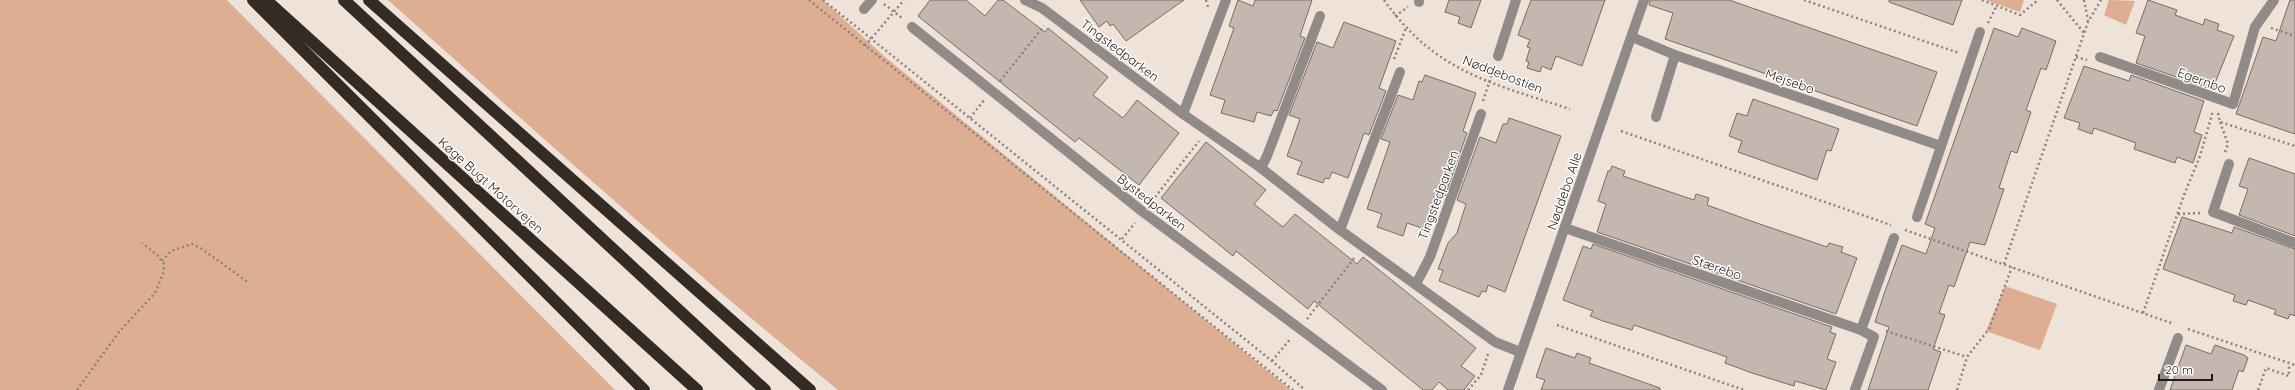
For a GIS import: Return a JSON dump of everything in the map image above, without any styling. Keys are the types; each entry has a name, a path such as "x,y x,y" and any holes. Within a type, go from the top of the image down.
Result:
{"highway":[{"path":"253,0 644,390"},
{"name":"Køge Bugt Motorvejen","path":"266,0 697,390"},
{"path":"344,0 765,390"},
{"path":"369,0 810,390"}],"street":[{"path":"864,9 872,0"},
{"name":"Tingstedparken","path":"1025,0 1045,4 1052,16 1184,114 1261,168 1340,230 1495,342 1520,352"},
{"path":"1184,114 1226,0"},
{"path":"1498,56 1516,0"},
{"name":"Nøddebo Alle","path":"1508,390 1644,0"},
{"name":"Egernbo","path":"2100,57 2233,104 2258,23 2274,0"},
{"path":"1261,168 1320,16"},
{"name":"Bystedparken","path":"912,26 1143,212 1382,390"},
{"path":"1917,217 1980,32"},
{"name":"Mejsebo","path":"1632,38 1675,55 1941,146"},
{"path":"1656,117 1675,55"},
{"path":"1340,230 1400,72"},
{"name":"Tingstedparken","path":"1416,284 1430,256 1481,114"},
{"path":"2229,164 2213,212 2295,243"},
{"name":"Stærebo","path":"1565,228 1861,330 1874,337"},
{"path":"1861,330 1894,238"},
{"path":"1855,390 1874,337"},
{"path":"2159,390 2178,338"}],"path":[{"path":"809,0 1293,390"},
{"path":"823,0 871,40 1122,239 1272,361 1305,390"},
{"path":"878,0 912,26"},
{"path":"865,46 904,0"},
{"name":"Nøddebostien","path":"1384,0 1406,28 1435,54 1463,72 1570,109"},
{"path":"1804,0 1971,57"},
{"path":"1982,0 2020,15 2038,0"},
{"path":"2057,0 2084,34"},
{"path":"2084,0 2088,22"},
{"path":"2004,264 2088,22 2101,0"},
{"path":"970,118 1052,16"},
{"path":"2258,23 2295,36"},
{"path":"1400,72 1392,66 1406,28"},
{"path":"1481,114 1481,108 1490,82"},
{"path":"2217,99 2220,122 2228,144 2224,150 2229,164"},
{"path":"2143,313 2200,156 2217,99"},
{"path":"2220,122 2295,146"},
{"path":"1122,239 1206,130"},
{"path":"1621,131 1896,226"},
{"path":"2178,214 2213,212"},
{"path":"1894,238 1917,217"},
{"path":"1903,229 2295,366"},
{"path":"77,390 119,332 155,293 163,274 164,264 142,244"},
{"path":"162,261 171,251 192,244 202,249 249,283"},
{"path":"1272,361 1300,328 1363,246"},
{"path":"1957,390 1967,357 1989,329 2012,267"},
{"path":"1557,325 1744,390"},
{"path":"1874,337 1886,331 1967,357"},
{"path":"1468,390 1481,375 1495,342"},
{"path":"2258,390 2266,368 2289,376 2289,364"}],"shaded area":[{"path":"0,0 227,0 615,390 0,390"},
{"path":"388,0 823,0 884,56 1291,390 838,390 667,246"},
{"path":"1985,0 2024,0 2020,12"},
{"path":"2109,0 2135,1 2126,25 2104,15"},
{"path":"2005,286 2057,304 2040,350 1986,331"}],"building":[{"path":"930,0 966,0 985,16 998,0 1003,0 1045,32 1048,28 1108,77 1093,95 1123,118 1137,100 1179,133 1139,185 1079,138 1075,142 918,16"},
{"path":"1080,0 1184,0 1126,41 1113,24 1110,26 1107,21 1099,27"},
{"path":"1238,0 1253,6 1255,0 1312,0 1300,36 1305,38 1277,111 1274,110 1271,116 1257,112 1254,122 1221,113 1225,100 1210,95 1234,28 1229,26"},
{"path":"1449,0 1481,0 1471,28 1458,23 1460,17 1445,12"},
{"path":"1531,0 1605,0 1582,66 1556,56 1551,70 1542,66 1540,72 1527,68 1529,62 1526,61 1530,48 1527,47 1530,40 1518,35"},
{"path":"1650,0 1729,0 1937,72 1917,126 1665,39 1673,13 1649,5"},
{"path":"1889,0 1962,0 1953,25 1889,2"},
{"path":"2148,0 2177,10 2175,15 2203,25 2205,19 2219,24 2217,30 2234,36 2213,88 2209,86 2208,88 2136,63 2145,36 2136,33"},
{"path":"2290,0 2295,0 2295,134 2236,114 2263,37 2276,41"},
{"path":"1344,22 1396,41 1379,88 1386,91 1369,135 1364,133 1348,178 1332,172 1329,179 1325,178 1323,183 1297,174 1302,162 1287,156 1300,119 1289,115 1317,42 1333,48"},
{"path":"1994,28 2018,37 2022,28 2056,41 2046,70 2041,68 2026,110 2031,112 2017,153 2011,151 1999,188 2004,189 1985,245 1970,242 1954,287 1949,285 1939,313 1945,315 1933,349 1941,352 1928,390 1868,390 1889,327 1875,322 1884,294 1902,245 1926,254 1935,228 1925,224"},
{"path":"2084,66 2129,81 2131,75 2204,101 2194,132 2202,135 2193,163 2177,157 2175,163 2134,149 2136,143 2094,128 2092,134 2078,129 2080,123 2064,118"},
{"path":"1425,75 1476,93 1463,131 1467,133 1445,196 1441,195 1428,230 1407,223 1403,236 1377,227 1382,214 1367,209 1390,142 1381,139 1398,95 1413,100 1419,81 1422,82"},
{"path":"1753,99 1839,129 1831,151 1827,150 1817,180 1738,152 1742,141 1729,136 1737,113 1747,116"},
{"path":"1509,118 1561,136 1505,292 1488,285 1486,292 1482,291 1479,297 1439,281 1443,270 1438,269 1448,243 1457,233 1466,204 1457,200 1480,137 1496,143 1503,124 1507,124"},
{"path":"1206,142 1266,190 1254,204 1283,227 1295,214 1357,264 1363,257 1476,348 1461,366 1475,376 1464,390 1448,390 1439,382 1432,390 1423,390 1314,301 1308,309 1236,251 1233,256 1161,198"},
{"path":"2249,158 2295,174 2295,236 2239,215 2248,189 2239,186"},
{"path":"1612,166 1625,171 1623,176 1694,200 1696,194 1709,198 1707,205 1751,221 1827,247 1829,243 1843,247 1841,252 1857,258 1836,314 1597,232 1606,204 1598,201 1608,171 1610,171"},
{"path":"2182,217 2232,233 2234,227 2295,249 2295,316 2290,314 2288,319 2274,314 2276,310 2248,300 2246,305 2233,301 2235,295 2163,269"},
{"path":"1593,244 1832,327 1830,332 1836,334 1827,359 1836,362 1826,390 1795,381 1794,386 1752,373 1725,363 1727,357 1634,325 1632,330 1603,321 1590,316 1593,311 1563,300 1583,246 1591,249"},
{"path":"2186,345 2211,354 2215,345 2244,355 2248,358 2243,372 2239,370 2232,390 2170,390"},
{"path":"1546,348 1575,358 1577,353 1591,358 1589,363 1660,388 1660,390 1541,390 1545,380 1536,377"}]}
